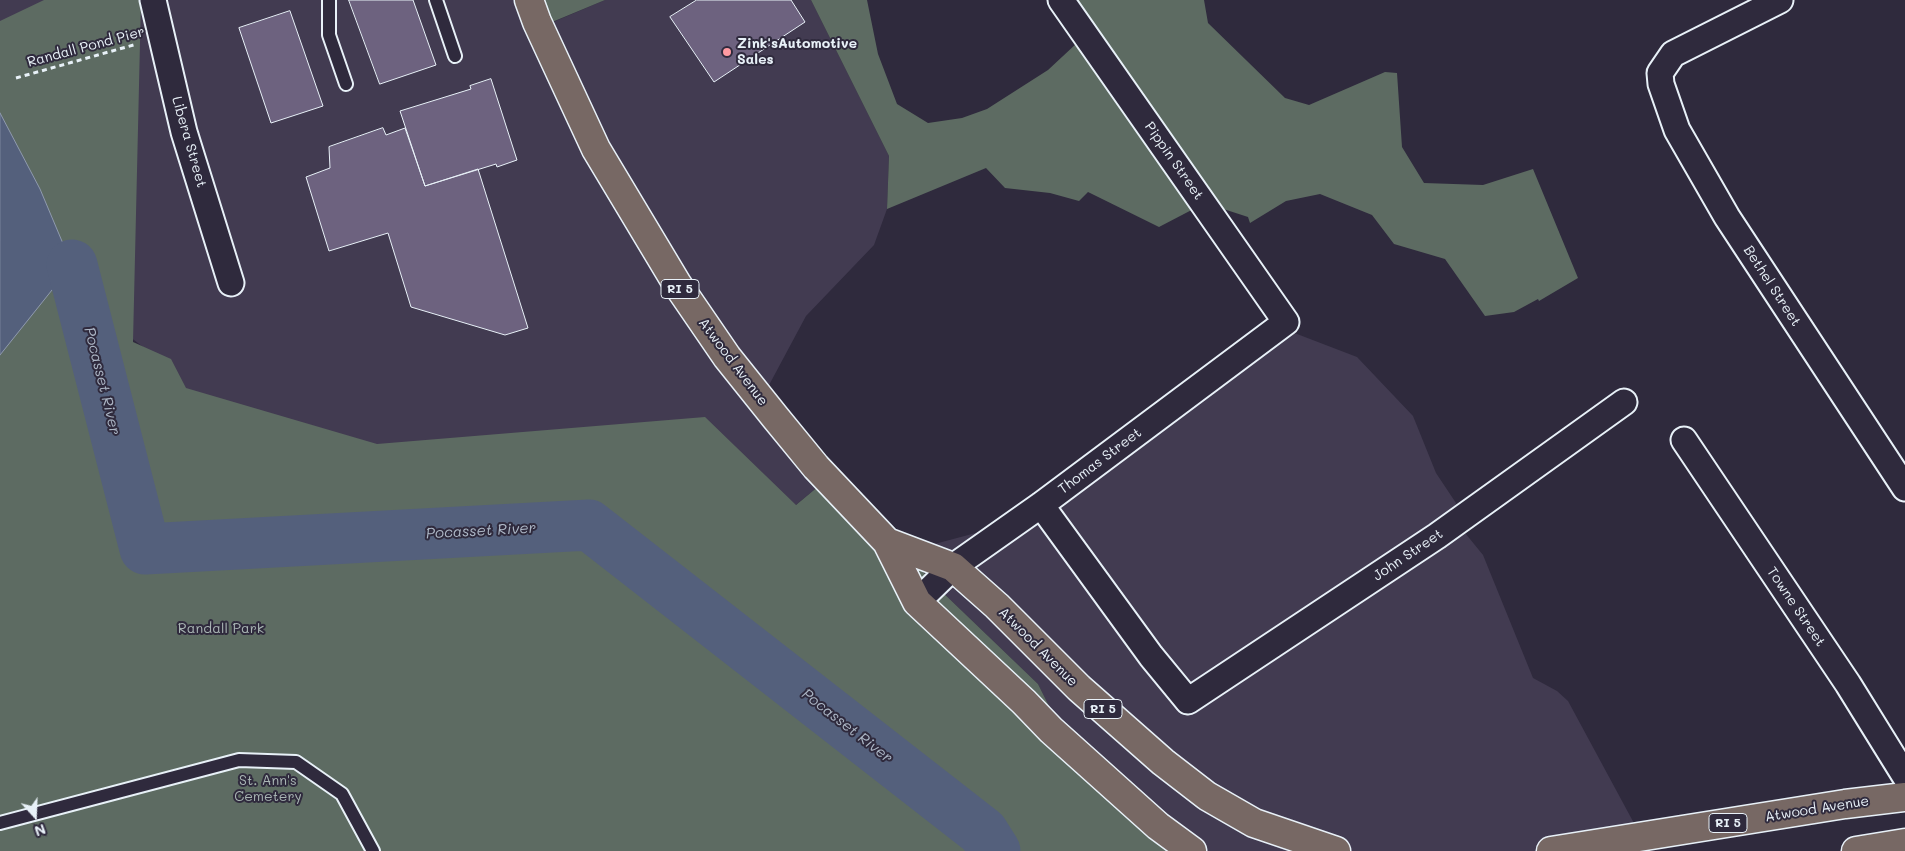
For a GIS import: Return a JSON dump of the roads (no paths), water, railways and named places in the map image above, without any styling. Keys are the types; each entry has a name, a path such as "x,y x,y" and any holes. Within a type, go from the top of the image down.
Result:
{"main road":[{"name":"Atwood Avenue","path":"529,0 537,22 596,149 677,284 727,357 775,417 816,467 887,542 916,602 1024,702 1051,730 1158,826 1192,851"},
{"name":"Atwood Avenue","path":"887,542 954,567 997,606 1079,688 1163,762 1208,796 1254,823 1336,851"},
{"name":"Atwood Avenue","path":"1550,851 1845,804 1905,797"},
{"path":"1856,851 1905,843"}],"street":[{"name":"Libera Street","path":"153,0 184,132 231,283"},
{"name":"Pippin Street","path":"1061,0 1286,322"},
{"name":"Bethel Street","path":"1780,0 1674,54 1660,73 1661,84 1677,130 1727,217 1905,488"},
{"name":"Thomas Street","path":"916,602 954,567 1041,505 1286,322"},
{"name":"John Street","path":"1041,505 1151,656 1188,702 1437,536 1624,402"},
{"name":"Towne Street","path":"1684,440 1848,684 1905,776"}],"lane":[{"path":"329,0 329,35 346,84"},
{"path":"436,0 455,56"},
{"path":"0,823 239,760 296,762 342,794 373,851"}],"water":[{"path":"0,113 40,189 72,265 0,355"}],"waterway":[{"name":"Pocasset River","path":"72,265 145,549 589,525 983,832 995,851"}],"place":[{"name":"Zink'sAutomotive Sales","path":"727,52"}],"park label":[{"name":"Randall Park","path":"221,629"},
{"name":"St. Ann's Cemetery","path":"268,790"}]}
